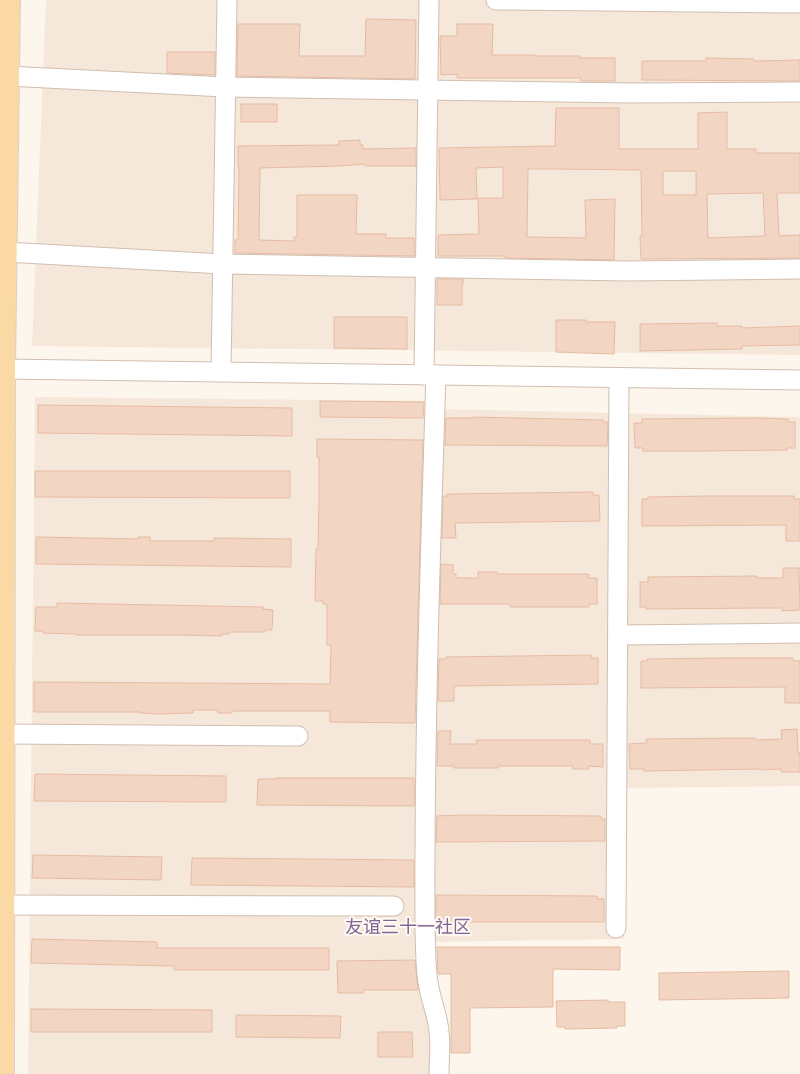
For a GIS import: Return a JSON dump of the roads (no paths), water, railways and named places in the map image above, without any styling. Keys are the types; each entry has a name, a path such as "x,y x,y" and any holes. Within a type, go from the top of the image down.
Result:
{"main road":[{"path":"2,1074 1,369 5,252 8,0"}],"street":[{"path":"221,372 227,0"},
{"path":"429,0 426,268 430,375 425,933 429,988 440,1035 439,1074"},
{"path":"496,0 800,3"},
{"path":"7,76 225,87 631,93 800,92"},
{"path":"5,252 222,264 627,271 800,269"},
{"path":"1,369 800,380"},
{"path":"616,928 619,378"},
{"path":"618,635 800,633"},
{"path":"2,734 298,736"},
{"path":"2,905 394,906"}],"district":[{"name":"友谊三十一社区","path":"408,927"}]}
